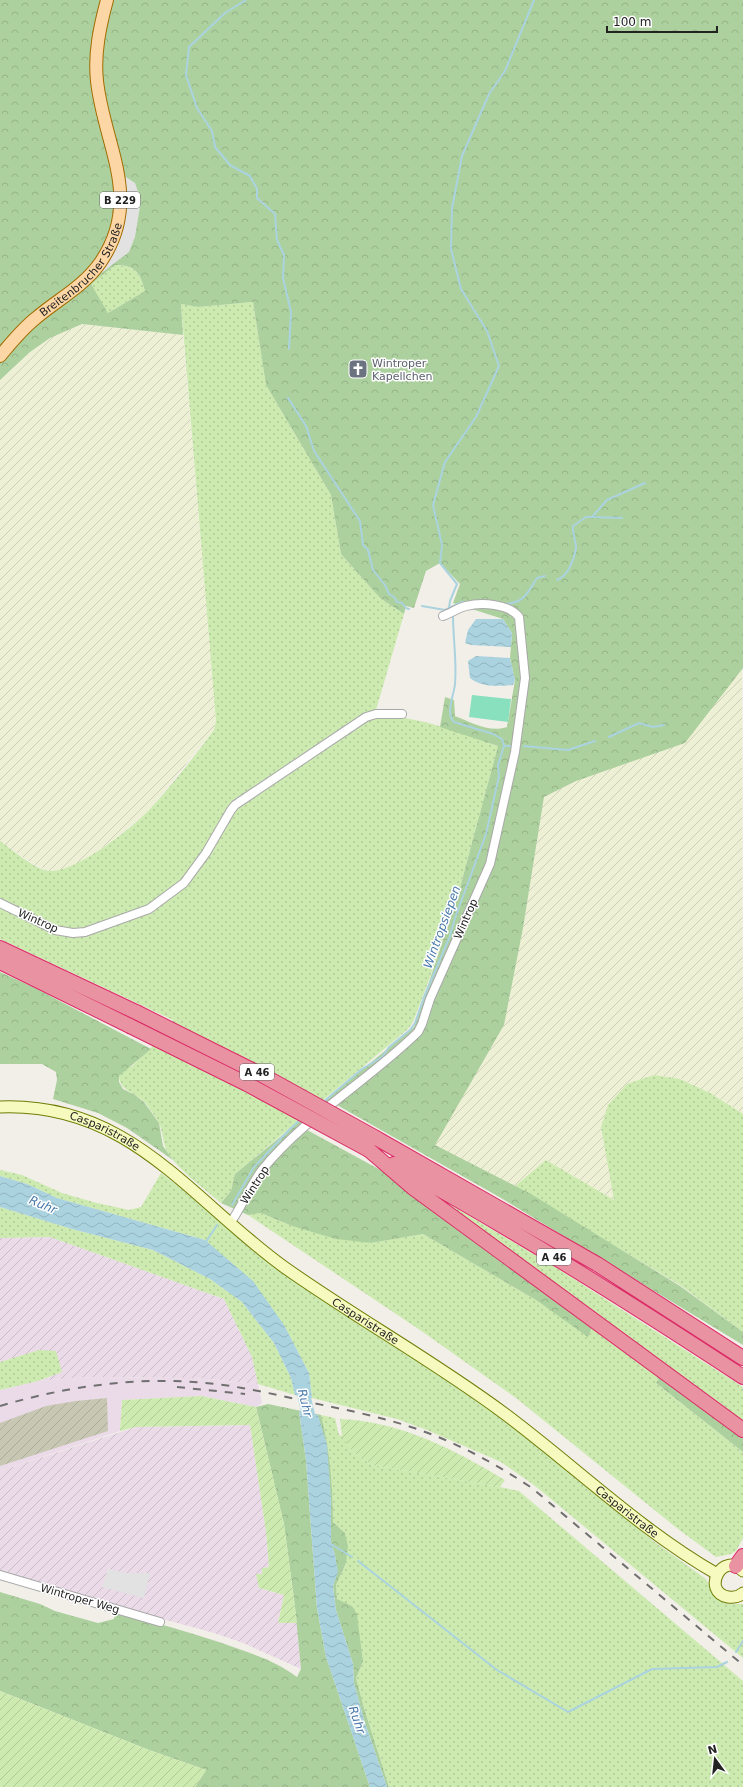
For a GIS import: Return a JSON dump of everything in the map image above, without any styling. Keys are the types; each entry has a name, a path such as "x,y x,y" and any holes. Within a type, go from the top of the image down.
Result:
{"highway":[{"name":"A 46","path":"0,948 136,1012 262,1075 457,1199 615,1294 743,1377"},
{"name":"A 46","path":"0,962 372,1144 597,1264 743,1358"},
{"path":"372,1144 412,1187 743,1430"}],"main road":[{"name":"Breitenbrucher Straße","path":"0,356 30,323 74,290 92,273 106,252 114,232 120,203 119,183 99,95 96,72 99,32 107,0"},
{"name":"Casparistraße","path":"0,1107 41,1109 80,1117 104,1127 144,1150 170,1169 261,1249 302,1279 453,1376 506,1415 681,1553 717,1574"},
{"path":"740,1564 725,1566 717,1574 715,1581 716,1588 720,1594 733,1598 743,1592"}],"street":[{"name":"Wintrop","path":"231,1222 261,1171 282,1149 302,1129 418,1032 433,993 490,864 515,752 525,678 519,618 514,611 493,605 480,604 466,606 443,616"},
{"name":"Wintrop","path":"0,903 55,930 73,933 85,932 149,909 184,883 206,853 235,805 366,717 376,714 402,714"},
{"name":"Wintroper Weg","path":"0,1575 160,1622"}],"shaded area":[{"path":"126,177 135,183 141,200 135,237 129,252 95,278 102,268"},
{"path":"82,324 183,335 216,721 214,730 148,811 115,839 78,864 61,871 48,871 33,864 0,841 0,380 30,352 50,338"},
{"path":"742,668 743,1114 710,1093 680,1079 601,1127 614,1200 546,1160 515,1186 434,1145 504,1025 523,928 544,797 576,781"},
{"path":"50,1237 224,1299 252,1357 258,1384 195,1378 91,1377 38,1381 62,1372 39,1350 0,1362 0,1238"},
{"path":"91,1377 195,1378 258,1384 262,1403 256,1407 201,1396 122,1400 120,1431 0,1471 0,1390 38,1381"},
{"path":"107,1398 108,1431 0,1466 0,1423 46,1406"},
{"path":"250,1425 266,1532 269,1567 262,1568 262,1574 257,1574 259,1588 284,1595 278,1623 297,1623 301,1669 243,1643 214,1633 111,1605 97,1598 0,1574 0,1471 136,1427"},
{"path":"108,1569 126,1573 150,1573 144,1598 102,1587"}],"green space":[{"path":"0,0 743,0 743,668 685,743 576,781 544,797 523,928 504,1025 435,1145 531,1194 680,1286 743,1332 743,1345 501,1198 337,1105 307,1130 386,1173 593,1325 588,1337 536,1300 423,1234 371,1243 336,1239 292,1226 261,1213 248,1215 221,1203 231,1191 235,1174 414,1027 458,895 498,746 440,727 445,697 454,700 455,716 487,728 494,729 507,727 515,680 510,658 512,633 503,619 453,603 460,584 440,563 426,571 414,608 406,606 404,614 380,598 341,554 331,495 266,385 253,302 198,307 181,304 183,335 82,324 50,338 30,352 0,380","holes":["115,265 122,265 132,268 139,274 145,291 108,313 91,284"]},
{"path":"115,265 122,265 136,271 141,279 145,291 108,313 90,284"},
{"path":"253,302 266,385 331,495 341,554 380,598 404,614 376,710 231,807 181,882 154,905 81,929 84,935 152,913 185,886 234,809 366,720 381,717 397,717 415,720 450,729 498,746 458,895 413,1022 408,1029 235,1174 231,1191 221,1203 178,1166 169,1155 161,1128 155,1116 139,1097 126,1089 120,1082 119,1076 123,1071 132,1066 168,1031 173,1020 0,939 0,841 30,863 43,870 60,870 87,858 129,828 149,810 191,761 214,730 216,721 181,304 198,307"},
{"path":"472,695 511,699 508,722 469,717"},
{"path":"0,972 35,988 151,1049 119,1076 119,1082 123,1089 135,1095 144,1102 159,1123 163,1146 173,1160 127,1128 98,1113 53,1099 57,1080 56,1072 42,1064 0,1064"},
{"path":"654,1075 680,1079 710,1093 743,1114 743,1332 680,1285 515,1186 546,1160 614,1200 601,1127 608,1105 627,1084"},
{"path":"0,1170 22,1175 62,1193 129,1210 141,1207 161,1173 227,1224 504,1419 656,1543 706,1579 714,1594 729,1604 743,1604 743,1658 534,1485 501,1462 427,1430 397,1419 312,1398 309,1373 284,1325 267,1304 205,1240 57,1198 27,1184 0,1176"},
{"path":"444,1201 555,1267 743,1387 743,1426"},
{"path":"0,1207 72,1229 153,1250 210,1279 242,1302 274,1343 291,1378 295,1395 258,1384 252,1357 224,1299 50,1237 0,1238"},
{"path":"261,1213 292,1226 371,1243 423,1234 536,1300 588,1336 593,1325 662,1374 656,1383 743,1452 743,1538 736,1551 731,1554 716,1557 678,1529 516,1398 420,1330 248,1215"},
{"path":"39,1350 56,1351 62,1372 38,1381 0,1390 0,1362"},
{"path":"662,1374 743,1435 743,1452 656,1383"},
{"path":"201,1396 256,1407 284,1524 297,1623 278,1623 284,1595 259,1588 256,1574 262,1574 262,1568 269,1567 266,1532 250,1425 136,1427 120,1431 122,1400"},
{"path":"268,1404 321,1415 327,1441 333,1522 345,1533 348,1546 346,1563 336,1585 337,1599 352,1606 357,1614 363,1662 356,1678 389,1787 387,1787 364,1720 354,1683 353,1664 336,1610 333,1586 337,1572 335,1555 331,1542 331,1499 299,1411 306,1460 317,1608 326,1657 370,1787 195,1787 206,1770 149,1750 0,1691 0,1592 40,1604 55,1611 98,1623 114,1619 115,1613 168,1626 261,1657 280,1666 297,1677 301,1669 295,1607 284,1524 256,1407"},
{"path":"321,1415 335,1418 339,1435 342,1436 347,1442 352,1451 372,1465 519,1491 743,1681 743,1787 389,1787 356,1678 363,1662 352,1606 337,1600 336,1585 346,1563 345,1533 333,1522 327,1441"},
{"path":"340,1419 384,1425 405,1431 447,1448 505,1480 500,1487 372,1465 352,1451 342,1436"},
{"path":"0,1691 149,1750 206,1770 195,1787 0,1787"}],"water":[{"path":"476,619 503,619 512,633 511,647 471,645 465,643 468,630"},
{"path":"476,656 510,658 515,680 513,685 485,685 470,678 468,661"},
{"path":"0,1176 27,1184 57,1198 205,1240 253,1281 284,1325 309,1373 312,1398 295,1395 291,1378 274,1343 242,1302 210,1279 153,1250 72,1229 0,1207"},
{"path":"299,1411 318,1415 327,1445 331,1499 331,1542 338,1572 333,1586 336,1610 353,1664 354,1683 364,1720 387,1787 370,1787 326,1657 317,1608 306,1460"}],"waterway":[{"path":"246,0 225,13 189,47 186,75 197,108 212,131 215,147 230,165 250,176 257,189 257,198 275,214 277,240 284,255 283,278 291,312 289,349"},
{"name":"Wintropsiepen","path":"449,608 450,601 457,584 440,563 442,545 433,505 445,462 476,417 499,366 487,331 461,289 451,249 452,208 462,156 489,94 505,71 534,0"},
{"path":"288,398 306,426 314,451 360,521 363,545 368,550 373,570 385,585 389,594 394,597 397,602 402,603 409,609"},
{"path":"557,580 564,575 574,558 576,548 573,526 586,517 592,517 607,500 645,483"},
{"path":"592,517 622,518"},
{"path":"504,604 517,602 528,593 537,578 545,576"},
{"name":"Wintropsiepen","path":"422,606 445,610 462,602 468,602"},
{"name":"Wintropsiepen","path":"322,1103 362,1069 382,1057 389,1047 410,1030 415,1023 424,997 450,936 455,918 486,834 499,776 498,765 504,746 502,739 493,734 454,722 451,718 450,709 455,676 453,616"},
{"path":"609,737 639,723 653,727 664,725"},
{"path":"524,746 568,750 595,741"},
{"name":"Wintropsiepen","path":"504,746 511,746"},
{"name":"Wintropsiepen","path":"232,1205 254,1167 301,1119"},
{"path":"206,1242 217,1225"},
{"name":"Ruhr","path":"300,1380 312,1429"},
{"path":"331,1544 352,1557"},
{"path":"358,1561 497,1670 568,1712 652,1669 717,1667 727,1662"},
{"path":"736,1652 743,1641"}],"railway":[{"path":"0,1406 59,1391 89,1386 150,1381 181,1381 260,1391 371,1416 414,1428 442,1438 468,1451 507,1472 532,1488 743,1665"},
{"path":"177,1387 245,1394"}],"place":[{"name":"Wintroper Kapellchen","path":"358,369"}]}
